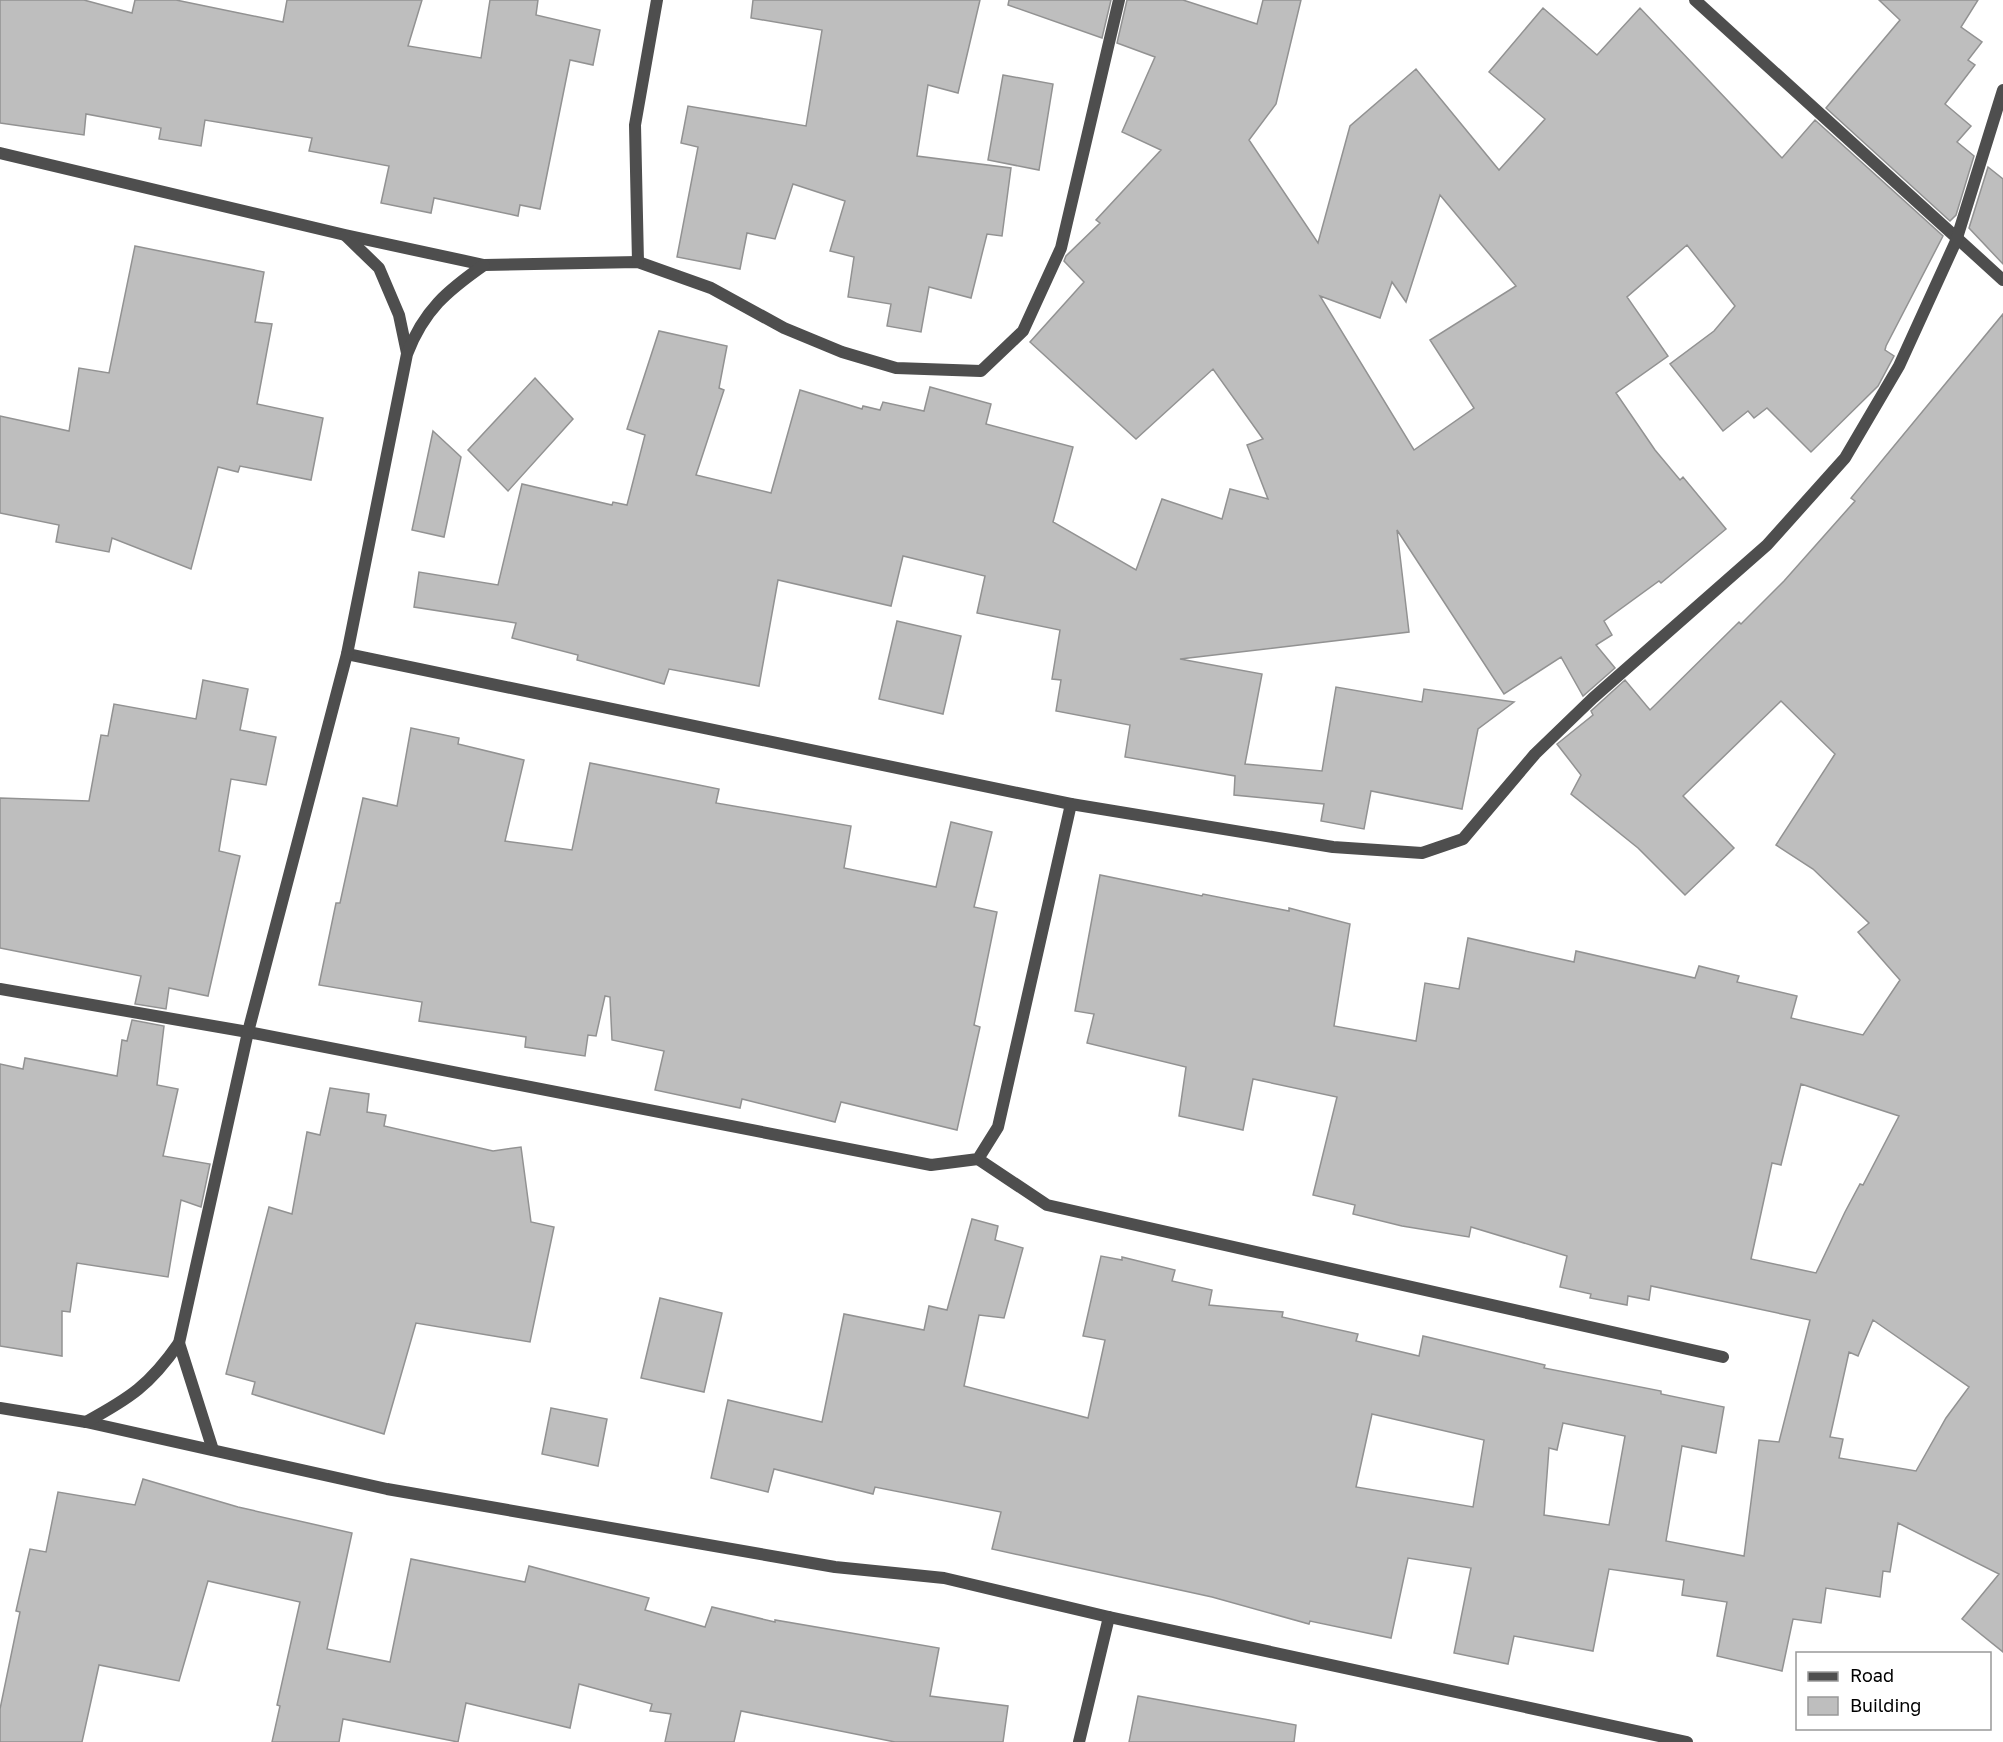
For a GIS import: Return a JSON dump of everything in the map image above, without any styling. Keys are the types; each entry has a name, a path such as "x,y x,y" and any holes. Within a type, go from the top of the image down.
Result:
{"street":[{"path":"639,262 635,125 657,0"},
{"path":"0,153 345,235 484,265 639,262 711,288 784,328 843,352 896,368 981,370 1023,331 1061,248 1119,0"},
{"path":"1695,0 1956,241 2003,280"},
{"path":"347,654 1071,804 1333,848 1422,853 1463,839 1535,754 1593,698 1767,545 1845,458 1899,366 1956,241 2003,90"},
{"path":"345,235 379,268 399,315 407,354"},
{"path":"86,1422 124,1401 159,1373 179,1343 248,1032 347,654 407,354 417,328 450,288 484,265"},
{"path":"978,1159 998,1127 1071,804"},
{"path":"0,990 248,1032 931,1165 978,1159 1047,1205 1723,1356"},
{"path":"179,1343 213,1450"},
{"path":"0,1408 86,1422 410,1493 835,1567 944,1578 1109,1617 1688,1742"},
{"path":"1079,1742 1109,1617"}],"building":[{"path":"0,0 84,0 132,13 135,0 176,0 283,22 287,0 422,0 408,46 481,58 490,0 538,0 536,15 600,30 593,65 570,60 540,209 520,205 518,216 434,198 431,213 381,203 389,166 309,151 312,138 205,120 201,146 159,139 161,128 86,114 84,135 0,123"},
{"path":"753,0 980,0 958,93 928,85 917,156 1011,168 1002,236 987,234 971,298 929,287 921,332 887,326 891,304 848,297 854,257 830,251 845,201 793,184 775,239 747,233 740,269 677,257 698,147 681,143 688,106 806,126 822,30 751,18"},
{"path":"1009,0 1111,0 1102,38 1008,5"},
{"path":"1127,0 1183,0 1257,24 1263,0 1301,0 1276,104 1249,140 1318,243 1350,126 1416,69 1499,170 1545,119 1489,72 1543,8 1597,55 1640,8 1782,158 1815,120 1943,236 1886,346 1885,350 1894,356 1878,386 1811,452 1767,408 1754,418 1748,411 1723,431 1670,364 1714,331 1735,306 1687,245 1627,297 1668,356 1616,393 1655,450 1680,480 1683,477 1726,529 1661,583 1659,581 1604,621 1612,635 1596,645 1615,668 1583,696 1561,657 1504,694 1397,530 1409,632 1180,659 1262,674 1245,764 1322,771 1336,687 1422,702 1424,689 1514,702 1478,729 1462,809 1371,791 1364,829 1321,821 1324,804 1234,795 1235,776 1125,757 1130,725 1056,711 1061,680 1052,679 1060,630 977,613 985,576 903,556 891,606 778,580 759,686 669,669 664,684 577,660 578,655 512,638 516,623 414,607 419,572 498,585 522,484 612,505 613,502 627,505 645,435 627,429 659,331 727,346 719,388 724,390 696,475 771,493 800,390 862,409 863,406 880,410 883,402 924,411 930,387 991,404 986,424 1073,447 1053,522 1136,570 1162,499 1222,519 1230,489 1268,499 1247,445 1263,439 1213,369 1136,439 1030,342 1084,282 1064,261 1066,256 1100,223 1096,220 1161,150 1122,132 1155,57 1117,43","holes":["1440,195 1516,286 1430,340 1474,408 1414,450 1320,296 1380,318 1392,282 1406,302"]},
{"path":"1879,0 1978,0 1961,27 1982,42 1968,60 1975,65 1945,104 1971,126 1957,142 1974,156 1956,215 1950,221 1826,108 1900,20"},
{"path":"1003,75 1053,84 1039,170 988,160"},
{"path":"1988,167 2003,179 2003,264 1969,228"},
{"path":"135,246 264,272 255,322 272,324 257,404 323,418 311,480 240,466 238,472 218,467 191,569 112,538 109,552 56,542 59,525 0,513 0,416 69,431 79,368 109,373"},
{"path":"2003,314 2003,1652 1962,1619 1999,1574 1898,1523 1890,1572 1883,1571 1880,1597 1826,1588 1821,1623 1793,1619 1782,1671 1717,1656 1727,1602 1682,1595 1684,1580 1609,1569 1593,1651 1514,1636 1508,1664 1454,1653 1471,1568 1408,1558 1391,1638 1310,1621 1309,1624 1212,1597 992,1549 1001,1512 875,1487 873,1494 774,1469 768,1492 711,1478 728,1400 822,1422 844,1314 924,1330 929,1306 947,1310 972,1219 998,1226 995,1240 1023,1248 1004,1318 979,1315 964,1386 1088,1418 1105,1340 1083,1336 1101,1256 1122,1260 1122,1257 1175,1270 1172,1281 1212,1290 1209,1305 1283,1312 1282,1317 1358,1334 1356,1341 1419,1356 1423,1336 1545,1365 1544,1368 1661,1391 1661,1394 1724,1407 1716,1453 1682,1446 1666,1541 1744,1556 1759,1440 1779,1442 1810,1320 1651,1286 1649,1300 1628,1296 1627,1305 1590,1298 1591,1294 1560,1287 1567,1256 1471,1227 1469,1237 1402,1226 1353,1214 1355,1205 1313,1195 1337,1097 1253,1079 1243,1130 1179,1116 1186,1067 1087,1043 1094,1014 1075,1011 1100,875 1202,896 1203,894 1289,911 1289,908 1350,924 1334,1026 1416,1041 1425,983 1459,989 1468,938 1574,962 1576,951 1695,978 1699,966 1739,976 1737,982 1797,996 1791,1018 1863,1035 1900,980 1858,932 1869,923 1813,869 1776,845 1835,754 1781,701 1683,796 1734,848 1685,895 1638,848 1571,794 1581,775 1557,744 1593,715 1591,711 1625,680 1650,710 1784,581 1855,501 1851,498","holes":["1801,1084 1899,1116 1863,1185 1860,1184 1845,1212 1816,1273 1751,1259 1772,1163 1781,1165","1873,1320 1969,1387 1946,1418 1916,1471 1839,1458 1843,1439 1830,1437 1849,1352 1858,1356","1372,1414 1484,1440 1473,1507 1356,1487","1563,1423 1625,1436 1609,1525 1544,1515 1549,1448 1557,1450"]},
{"path":"535,378 573,419 508,491 468,450"},
{"path":"433,431 461,457 444,537 412,530"},
{"path":"897,621 961,636 943,714 879,699"},
{"path":"203,680 248,689 240,730 276,737 266,785 231,779 219,851 240,856 208,996 169,988 166,1009 135,1004 141,976 0,948 0,798 89,801 101,735 108,736 114,704 196,719"},
{"path":"411,728 459,738 458,744 524,760 505,841 572,850 590,763 719,789 716,803 851,826 844,868 936,887 951,822 992,832 974,907 997,912 974,1025 980,1027 957,1130 841,1102 835,1122 742,1099 740,1108 655,1090 664,1051 612,1040 610,997 605,996 596,1036 588,1035 585,1056 525,1047 526,1037 419,1021 422,1002 319,985 336,903 340,903 363,798 397,806"},
{"path":"132,1020 164,1026 157,1085 178,1089 163,1156 210,1164 201,1207 181,1200 168,1277 77,1263 70,1312 62,1311 62,1356 0,1346 0,1064 23,1069 25,1058 117,1076 122,1040 127,1041"},
{"path":"330,1088 369,1094 367,1112 386,1115 384,1126 493,1151 521,1147 531,1222 554,1227 530,1342 416,1323 384,1434 252,1394 255,1382 226,1374 269,1207 292,1214 307,1132 320,1135"},
{"path":"660,1298 722,1313 704,1392 641,1378"},
{"path":"551,1408 607,1419 598,1466 542,1454"},
{"path":"143,1479 238,1507 352,1533 327,1649 390,1662 411,1559 525,1582 529,1566 649,1598 645,1610 705,1627 712,1607 775,1622 775,1620 939,1648 930,1696 1008,1706 1003,1742 895,1742 741,1711 734,1742 665,1742 671,1714 650,1711 652,1704 579,1684 570,1728 466,1703 458,1742 343,1719 339,1742 272,1742 280,1706 277,1705 300,1602 208,1581 179,1681 99,1665 82,1742 0,1742 0,1709 20,1612 16,1611 30,1549 46,1552 58,1492 135,1505"},
{"path":"1138,1696 1296,1725 1294,1742 1129,1742"}]}
